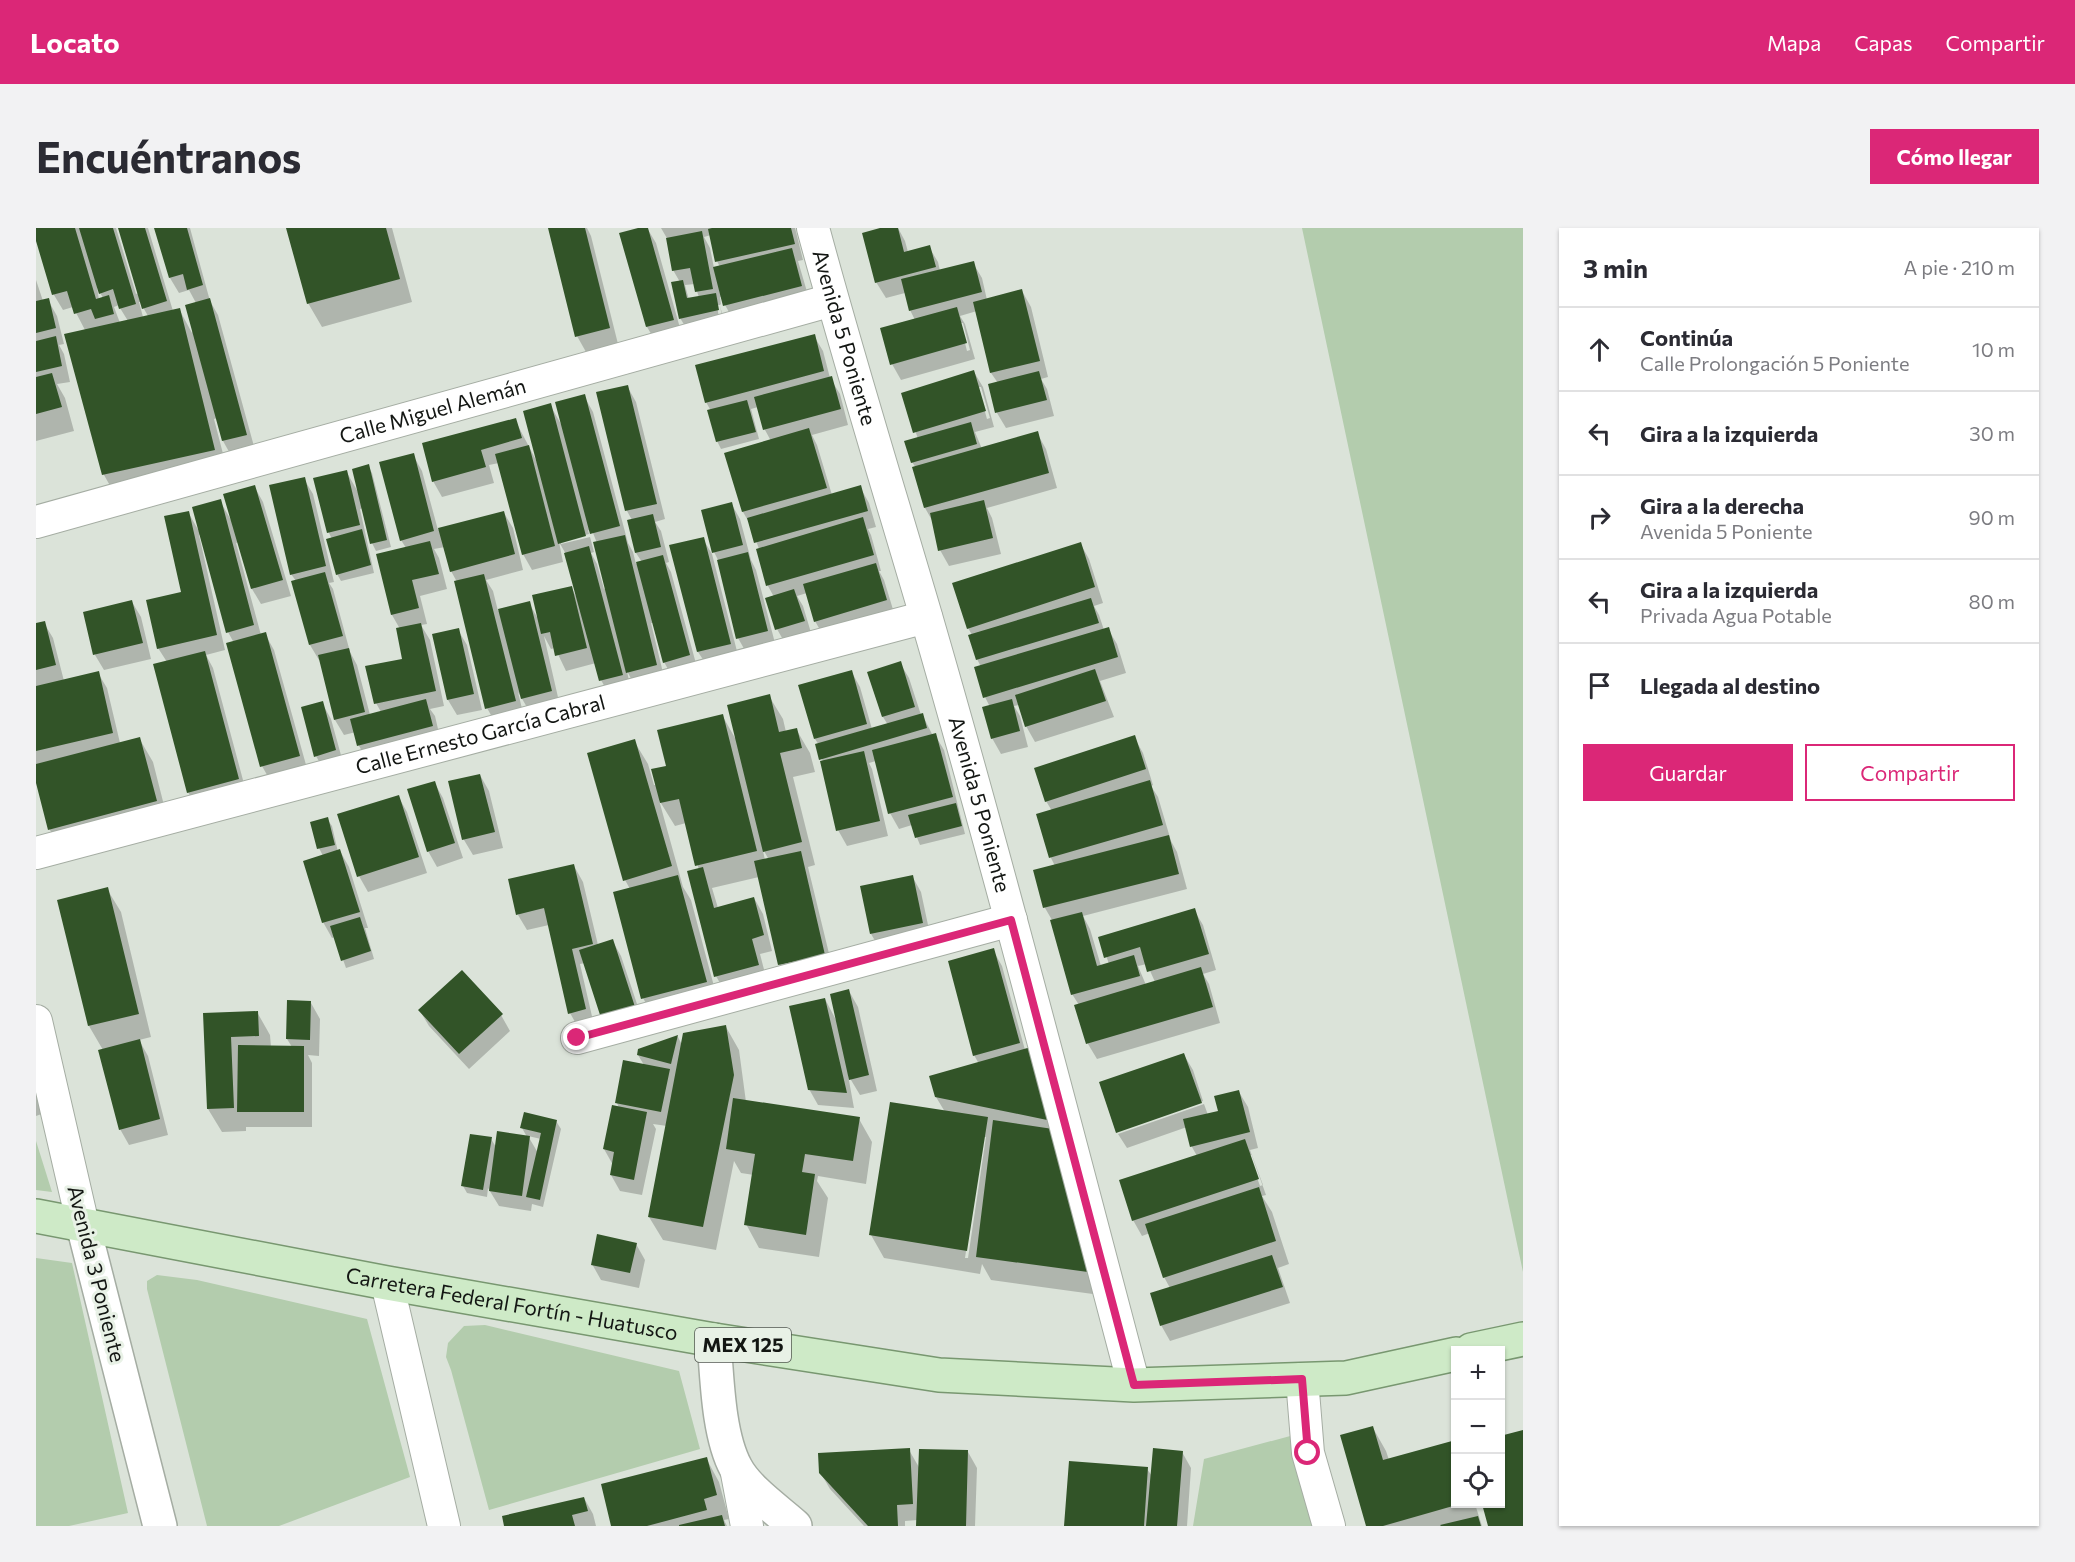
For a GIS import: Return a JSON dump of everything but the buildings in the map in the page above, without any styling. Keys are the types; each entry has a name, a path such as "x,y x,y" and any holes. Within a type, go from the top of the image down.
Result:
{"main road":[{"name":"Carretera Federal Fortín - Huatusco","path":"36,1216 387,1283 714,1340 939,1375 1134,1385 1346,1378 1451,1355"},
{"path":"1490,1346 1523,1339"}],"street":[{"name":"Avenida 5 Poniente","path":"813,228 1011,920 1134,1385"},
{"name":"Calle Miguel Alemán","path":"36,522 832,300"},
{"name":"Calle Ernesto García Cabral","path":"36,853 926,617"},
{"path":"577,1038 1011,920"},
{"name":"Avenida 3 Poniente","path":"36,1021 83,1225 160,1526"},
{"path":"387,1283 444,1526"},
{"path":"714,1340 721,1417 736,1468 747,1526"},
{"path":"1302,1379 1308,1453 1329,1526"},
{"path":"736,1468 750,1485 795,1526"}],"green space":[{"path":"1302,228 1523,228 1523,1272"},
{"path":"36,1141 52,1192 36,1190"},
{"path":"36,1258 72,1263 128,1513 69,1526 36,1526"},
{"path":"157,1275 197,1280 367,1319 410,1477 279,1526 207,1526 147,1289 147,1281"},
{"path":"485,1325 679,1371 700,1449 489,1510 446,1357 448,1343 464,1326"},
{"path":"1294,1435 1318,1526 1193,1526 1204,1459"}],"route":[{"path":"577,1038 1011,920 1134,1385 1302,1379 1308,1453"}]}
